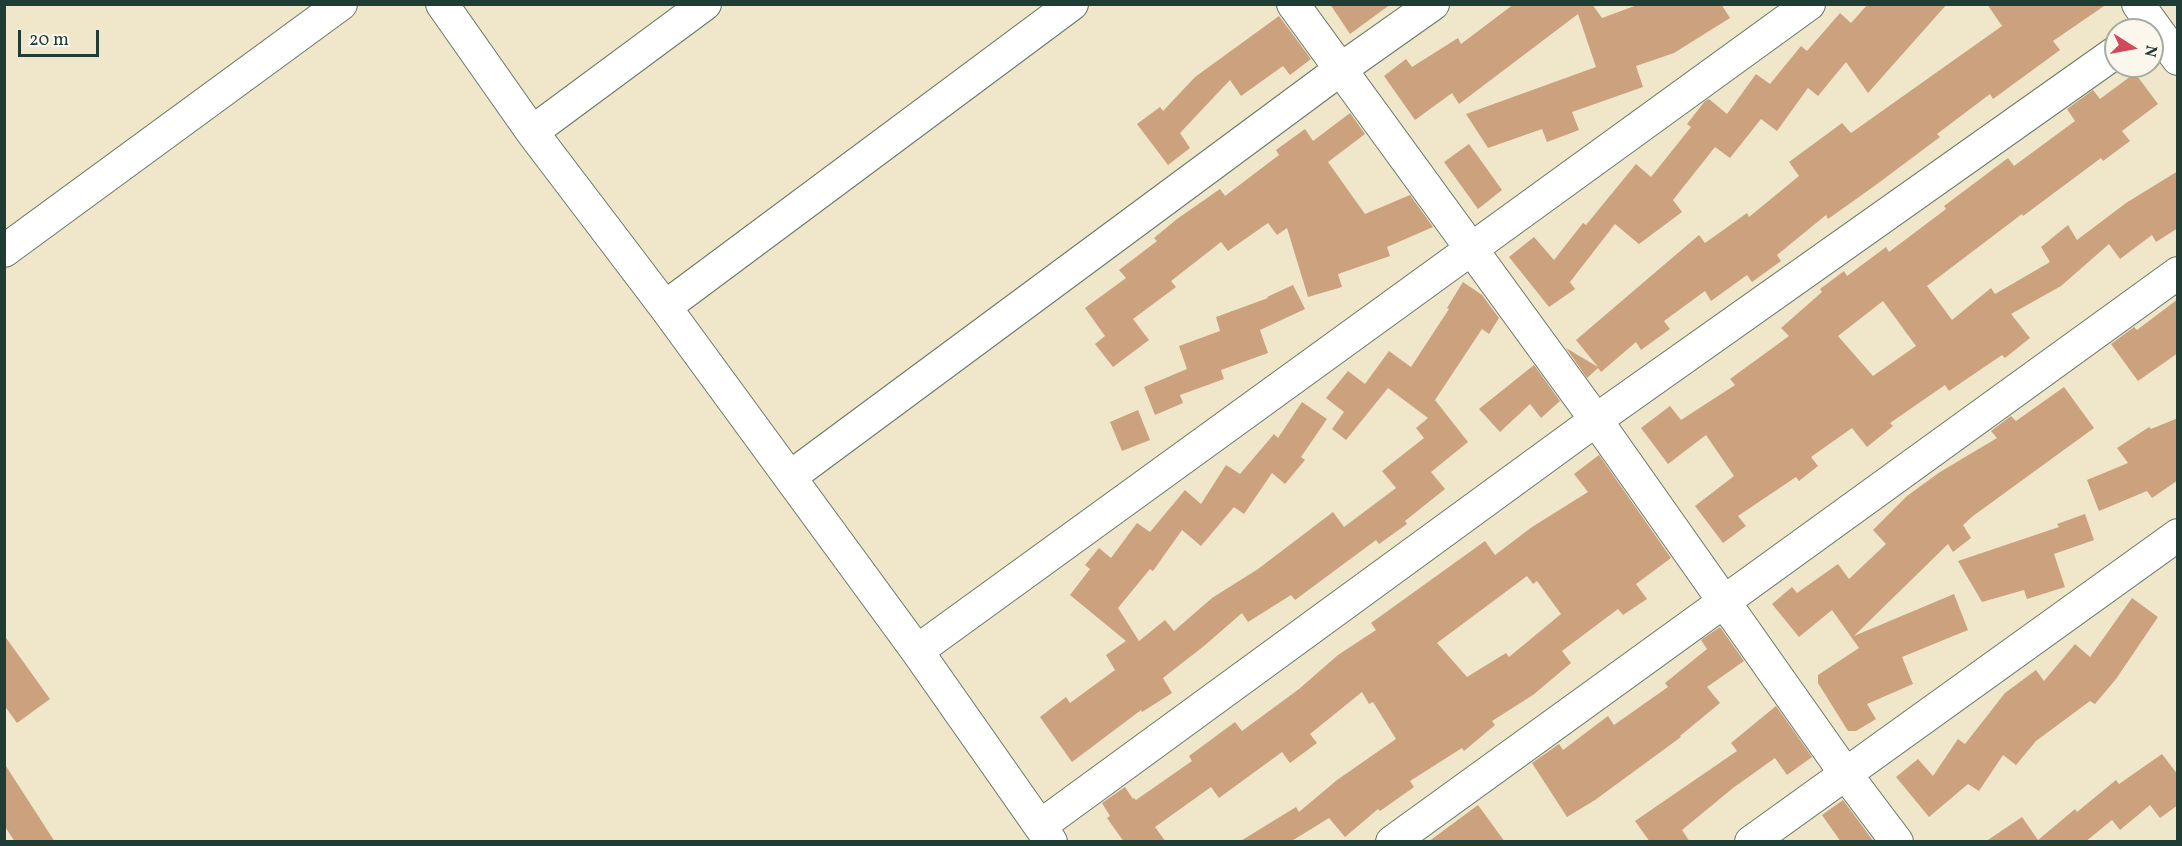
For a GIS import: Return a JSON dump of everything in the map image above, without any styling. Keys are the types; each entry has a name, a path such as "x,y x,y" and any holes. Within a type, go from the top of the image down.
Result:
{"street":[{"path":"4,251 341,4"},
{"path":"441,4 532,132 665,308 917,651 1046,834 1596,420 2104,60"},
{"path":"532,132 705,4"},
{"path":"665,308 1072,4"},
{"path":"1293,4 1596,420 1897,842"},
{"path":"790,477 1341,69 1433,4"},
{"path":"917,651 1809,4"},
{"path":"2164,42 2178,59"},
{"path":"1392,842 2178,273"},
{"path":"1751,842 1845,772 2178,536"}],"building":[{"path":"1330,4 1391,4 1350,34"},
{"path":"1514,4 1592,4 1602,18 1640,4 1721,4 1730,18 1674,53 1636,66 1643,87 1572,112 1579,130 1547,142 1542,129 1488,148 1466,114 1596,67 1578,14 1459,104 1452,93 1415,120 1384,76 1406,59 1412,67 1458,38 1461,44"},
{"path":"1868,4 1947,4 1868,93 1846,62 1818,96 1808,88 1777,131 1761,119 1730,158 1715,147 1673,200 1682,212 1639,244 1615,224 1570,282 1575,289 1549,307 1509,257 1534,237 1554,260 1583,223 1586,225 1636,164 1651,177 1691,127 1687,124 1705,101 1709,99 1727,114 1756,74 1770,84 1801,46 1807,51 1840,13 1851,23"},
{"path":"1987,4 2107,4 2053,41 2060,50 1993,99 1990,94 1937,134 1940,137 1828,219 1826,215 1777,255 1781,261 1752,282 1747,275 1711,301 1705,291 1664,321 1670,329 1641,350 1636,342 1601,372 1598,368 1587,378 1566,348 1598,367 1576,340 1699,235 1705,243 1747,213 1749,217 1799,176 1789,162 1842,123 1851,133 2002,26"},
{"path":"1279,16 1311,59 1290,75 1283,66 1241,96 1230,80 1180,133 1190,148 1168,165 1137,124 1160,107 1163,111 1195,77"},
{"path":"2128,78 2139,78 2158,104 2122,131 2130,141 2103,161 2101,158 2023,216 2022,214 1927,286 1952,320 1991,288 1995,294 2050,262 2041,247 2068,225 2077,240 2126,203 2178,171 2178,228 2156,242 2152,235 2120,259 2109,244 2061,286 2011,314 2030,338 2005,358 2002,355 1949,391 1945,385 1890,423 1893,426 1867,447 1852,428 1811,457 1818,466 1799,481 1796,477 1738,516 1746,526 1723,543 1695,506 1734,476 1706,435 1668,464 1641,428 1670,406 1681,420 1735,385 1730,379 1789,336 1781,328 1822,292 1820,289 1844,271 1847,276 1886,247 1889,252 1946,209 1944,206 2008,158 2014,166 2075,121 2067,109 2093,90 2100,99","holes":["1883,301 1916,346 1873,376 1838,336"]},
{"path":"1350,113 1365,134 1328,162 1365,214 1410,195 1433,227 1387,247 1390,256 1338,274 1342,287 1308,297 1287,228 1277,235 1268,223 1228,251 1221,242 1171,281 1176,287 1133,319 1149,340 1113,367 1095,344 1105,336 1085,308 1126,278 1119,270 1157,241 1154,238 1177,219 1220,189 1225,196 1279,155 1276,150 1305,129 1313,141"},
{"path":"1469,144 1502,190 1478,209 1444,162"},
{"path":"1463,282 1482,295 1499,318 1489,334 1482,329 1435,400 1468,442 1431,472 1445,489 1405,521 1407,524 1379,544 1376,540 1295,600 1291,595 1248,622 1242,613 1163,678 1172,693 1142,712 1141,710 1072,762 1040,717 1066,697 1070,703 1115,670 1106,655 1126,641 1070,595 1090,569 1085,565 1099,548 1111,558 1137,523 1150,532 1185,490 1201,504 1226,465 1240,474 1274,434 1278,438 1302,402 1327,419 1301,457 1305,460 1285,484 1272,473 1244,514 1234,507 1201,546 1182,530 1153,571 1150,569 1118,608 1139,641 1165,620 1174,631 1212,598 1258,569 1333,512 1344,527 1396,488 1382,471 1424,438 1416,428 1428,418 1388,388 1346,440 1332,429 1344,412 1326,398 1348,371 1365,384 1389,351 1411,367 1449,309 1447,308"},
{"path":"1293,285 1305,309 1260,330 1268,353 1221,370 1224,379 1180,395 1183,403 1155,415 1144,387 1187,369 1179,346 1220,331 1216,317 1268,298"},
{"path":"2178,299 2178,353 2138,381 2111,344 2134,327 2137,330"},
{"path":"1534,365 1560,401 1541,418 1530,404 1500,432 1479,409"},
{"path":"2064,387 2094,428 1973,516 1963,525 1971,538 1953,552 1948,544 1854,636 1954,594 1968,630 1902,657 1913,684 1867,704 1876,719 1856,731 1848,731 1818,683 1818,675 1859,648 1832,610 1799,637 1772,604 1792,587 1797,593 1838,564 1849,579 1886,544 1873,530 1907,496 1940,472 1997,438 1991,431 2011,416 2016,421"},
{"path":"1138,410 1150,440 1122,451 1110,422"},
{"path":"2178,418 2178,480 2152,498 2147,491 2099,511 2087,480 2128,463 2117,448 2149,427 2151,429"},
{"path":"1599,455 1671,558 1636,584 1647,599 1623,615 1618,609 1562,651 1571,663 1533,695 1492,721 1495,725 1464,751 1462,748 1410,781 1414,787 1380,811 1378,809 1345,837 1329,818 1290,842 1239,842 1296,807 1299,812 1337,780 1396,739 1373,702 1369,704 1362,692 1310,734 1317,743 1290,763 1282,752 1219,798 1211,787 1155,827 1166,842 1124,842 1107,818 1110,816 1102,803 1125,787 1136,800 1192,761 1189,756 1235,722 1242,731 1299,689 1338,655 1376,630 1371,623 1485,541 1495,555 1532,527 1588,492 1574,474","holes":["1527,576 1533,584 1537,581 1561,614 1509,657 1506,653 1467,677 1437,643"]},
{"path":"2085,514 2094,540 2054,554 2065,587 2027,599 2024,590 1982,602 1958,561 2059,527 2057,524"},
{"path":"2132,598 2158,617 2116,679 2095,704 2090,701 2036,741 2016,765 2003,755 1979,791 1968,784 1929,817 1896,777 1918,759 1933,776 1958,739 1965,744 2005,693 2036,670 2044,681 2075,644 2090,657"},
{"path":"1720,627 1744,661 1707,687 1720,703 1681,737 1595,800 1567,817 1532,763 1559,744 1563,750 1608,716 1614,725 1668,687 1665,683 1707,649 1701,640"},
{"path":"4,635 50,699 17,723 4,705"},
{"path":"1776,706 1812,757 1787,775 1775,758 1733,788 1682,830 1690,842 1650,842 1635,821 1737,751 1731,743"},
{"path":"2162,754 2178,775 2178,805 2160,818 2150,805 2120,830 2112,820 2085,842 1985,842 2022,817 2038,840 2075,809 2077,812 2116,780 2119,784"},
{"path":"4,763 55,842 15,842 4,825"},
{"path":"1843,800 1874,842 1841,842 1822,815"},
{"path":"1478,805 1505,842 1428,842"}]}
